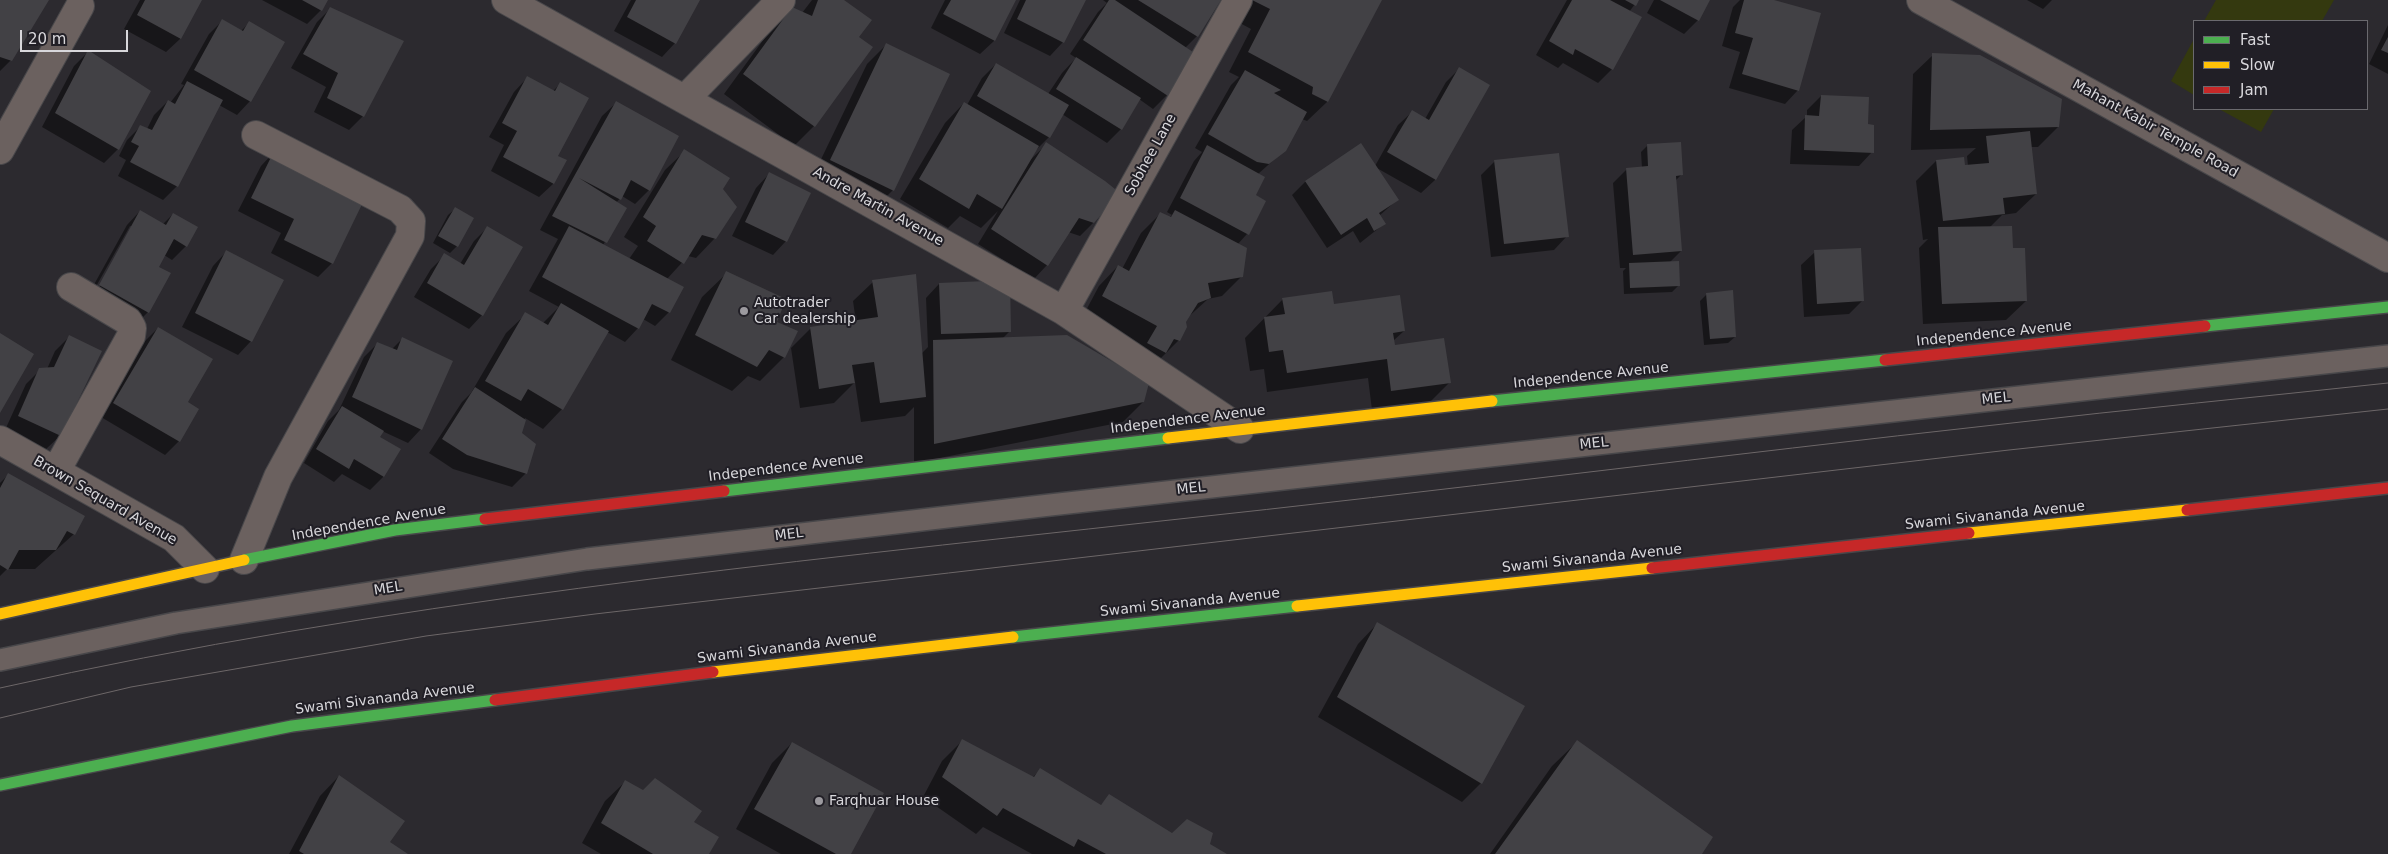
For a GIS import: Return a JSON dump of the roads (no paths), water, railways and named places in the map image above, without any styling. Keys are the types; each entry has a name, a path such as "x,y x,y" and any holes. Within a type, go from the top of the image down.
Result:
{"street":[{"name":"Andre Martin Avenue","path":"506,0 1064,311 1240,429"},
{"path":"685,99 781,0"},
{"name":"Sobhee Lane","path":"1064,311 1238,0"},
{"name":"Mahant Kabir Temple Road","path":"1922,0 1964,10 2388,258"},
{"path":"0,150 80,6"},
{"path":"244,560 278,477 410,236 411,221 400,209 256,135"},
{"path":"56,471 131,336 132,328 128,321 72,287"},
{"name":"Independence Avenue","path":"0,614 244,560 395,530 1240,429 2388,307"},
{"name":"Brown Sequard Avenue","path":"0,440 174,538 205,569"},
{"name":"Swami Sivananda Avenue","path":"0,785 292,726 829,657 2388,488"}],"lane":[{"name":"MEL","path":"0,660 176,623 586,558 1070,502 2388,356"}],"tram line":[{"path":"0,688 144,658 288,632 578,588 2099,413 2388,383"},
{"path":"0,718 131,687 426,636 595,614 2009,450 2388,409"}],"place":[{"name":"Autotrader Car dealership","path":"744,311"},
{"name":"Farqhuar House","path":"819,801"}]}
